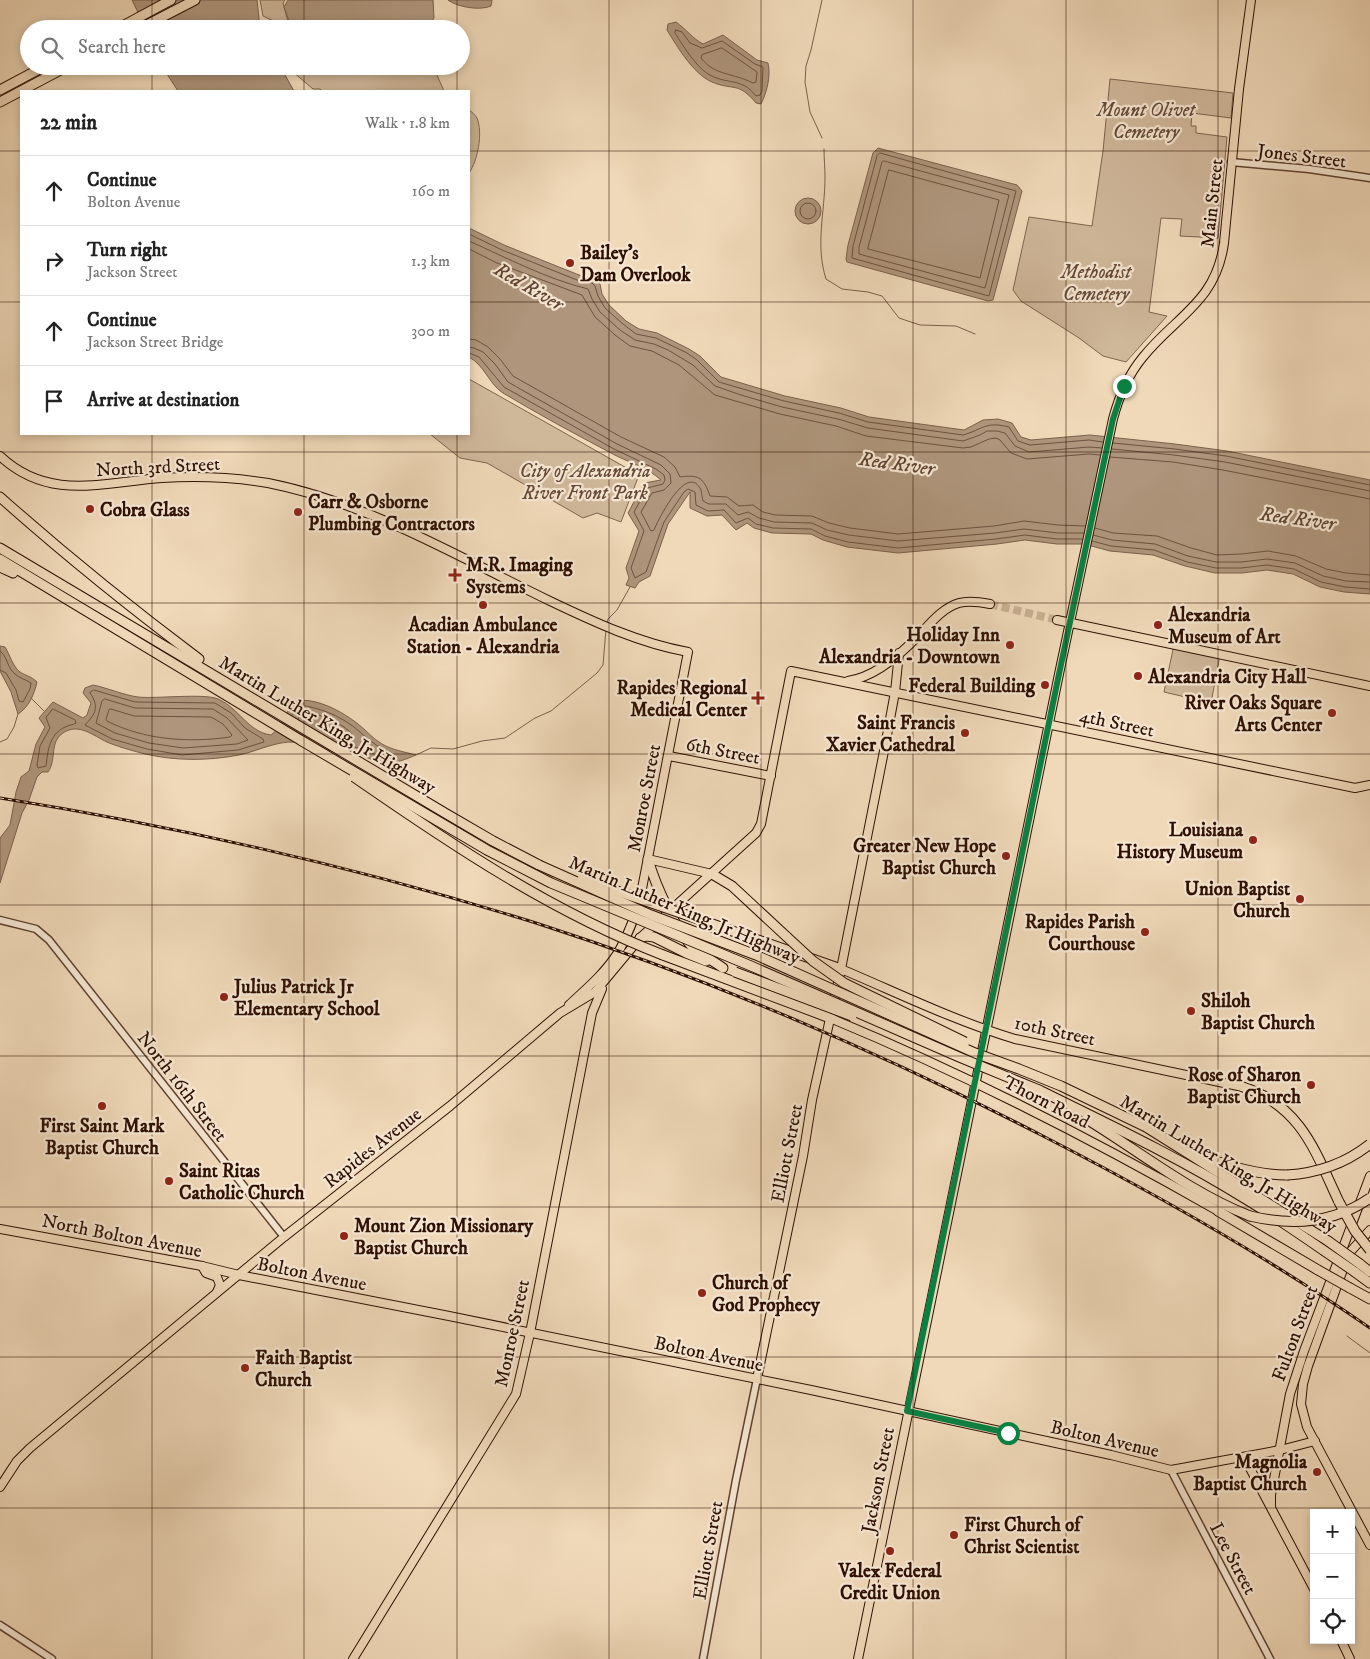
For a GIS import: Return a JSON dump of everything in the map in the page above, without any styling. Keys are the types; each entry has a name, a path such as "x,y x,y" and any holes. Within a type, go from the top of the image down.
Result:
{"highway":[{"path":"134,20 171,0"},
{"path":"156,20 195,0"},
{"path":"0,90 29,75"},
{"path":"23,90 51,75"},
{"path":"0,102 20,91"},
{"path":"0,493 16,512"},
{"path":"0,497 154,626 235,687"},
{"name":"Martin Luther King, Jr Highway","path":"0,548 500,845 539,865 651,915 756,955 975,1053 1062,1086 1146,1127 1246,1194 1323,1250 1370,1272"},
{"name":"Martin Luther King, Jr Highway","path":"0,559 486,850 551,883 751,966 1039,1090 1246,1194 1328,1241 1358,1268 1370,1283"},
{"path":"0,567 63,598"},
{"path":"302,741 453,844 506,877 575,915 663,955 830,1018"},
{"path":"648,859 670,912 683,933 696,951 723,968"},
{"path":"539,865 841,969"},
{"path":"712,874 732,886 813,961 844,983 969,1045 975,1053"},
{"path":"640,938 646,936 654,937 686,954 904,1033"},
{"path":"1242,1087 1267,1097 1291,1115 1303,1130 1355,1231 1370,1250"},
{"path":"1039,1090 1136,1150 1188,1185 1224,1205 1250,1216 1275,1221 1311,1221 1340,1214 1370,1198"},
{"path":"1146,1127 1212,1160 1272,1175 1315,1172 1353,1156 1370,1144"},
{"path":"1218,1211 1370,1299"}],"main road":[{"name":"Main Street","path":"1080,572 1113,419 1121,395 1130,377 1148,351 1203,296 1215,275 1223,251 1231,162 1251,0"},
{"name":"North 3rd Street","path":"0,456 34,478 51,484 87,486 205,476 243,479 298,490 366,512 587,618 665,647 688,652"},
{"name":"Jackson Street","path":"858,1659 907,1411 1080,572"},
{"path":"844,682 865,676 899,653 942,612 952,606 966,602 990,604"},
{"path":"1057,620 1370,686"},
{"name":"Monroe Street","path":"560,1013 592,984 617,954 639,904 688,652"},
{"name":"Elliott Street","path":"757,1379 841,969 895,692 899,653"},
{"name":"4th Street","path":"771,776 791,670 1355,788 1364,788 1370,785"},
{"name":"6th Street","path":"668,756 771,776"},
{"name":"Rapides Avenue","path":"0,1487 17,1461 30,1448 284,1237 450,1106 560,1013 595,992 640,938 760,828 771,776"},
{"path":"648,859 712,874"},
{"name":"10th Street","path":"841,969 986,1031 1034,1044 1242,1087"},
{"name":"Monroe Street","path":"353,1659 516,1394 530,1333 592,1013 599,993 609,976"},
{"name":"Thorn Road","path":"830,1018 912,1052 975,1083 1089,1140 1218,1211"},
{"name":"Fulton Street","path":"1271,1506 1271,1495 1290,1394 1304,1351 1370,1176"},
{"name":"North Bolton Avenue","path":"0,1229 202,1266 238,1275"},
{"path":"1370,1230 1351,1251 1345,1264 1311,1357 1303,1384 1301,1404 1307,1427 1370,1545"},
{"path":"202,1266 206,1273 214,1275 219,1281 216,1294"},
{"name":"Bolton Avenue","path":"238,1275 757,1379 1110,1455 1171,1470"},
{"path":"1171,1470 1280,1450 1316,1441"},
{"path":"1244,1457 1310,1580"},
{"path":"1343,1644 1350,1659"}],"street":[{"name":"Jones Street","path":"1231,162 1370,178"},
{"name":"North 16th Street","path":"3,920 36,928 49,940 284,1237"},
{"name":"Elliott Street","path":"703,1659 757,1379"},
{"name":"Lee Street","path":"1171,1470 1270,1659"},
{"path":"0,1625 52,1659"}],"green space":[{"path":"260,0 285,0 283,3 288,20 272,20 263,16"},
{"path":"297,75 437,75 444,90 321,90 313,89"},
{"name":"Methodist Cemetery","path":"1110,79 1233,93 1231,118 1192,113 1191,126 1196,126 1196,133 1227,137 1218,238 1180,236 1182,219 1161,218 1149,312 1167,316 1126,362 1103,356 1079,338 1021,301 1013,290 1029,217 1092,226 1103,151"},
{"path":"470,111 477,118 480,131 477,154 470,171"},
{"name":"City of Alexandria River Front Park","path":"470,380 639,475 621,522 597,513 583,518 487,463 460,458 431,435 470,435"},
{"path":"1174,645 1220,655 1211,703 1164,692"}],"water":[{"path":"132,0 257,0 259,20 142,20"},
{"path":"288,0 433,0 434,18 433,20 289,20 284,7"},
{"path":"448,0 492,0 491,6 475,8"},
{"path":"676,22 703,44 723,35 757,60 768,63 768,84 761,104 756,103 740,89 719,85 698,73 686,59 667,30 668,24"},
{"path":"168,75 285,75 293,90 177,90"},
{"path":"878,148 1017,185 1022,191 993,300 988,301 847,262 848,245 873,153"},
{"path":"808,198 817,202 821,211 817,220 808,224 799,220 795,211 799,202"},
{"name":"Red River","path":"470,228 504,245 579,275 594,278 600,284 602,294 609,305 626,321 639,329 657,333 689,349 700,356 721,377 785,396 841,408 869,417 964,430 983,420 998,419 1012,423 1021,437 1031,440 1090,435 1175,444 1227,451 1370,480 1370,594 1344,592 1320,587 1293,574 1267,570 1242,573 1215,573 1185,566 1153,555 1110,551 1084,544 1057,544 1025,540 898,553 847,547 823,540 811,534 772,533 754,528 747,523 736,530 722,515 707,516 690,508 690,492 668,524 650,576 639,582 635,588 626,585 629,578 626,568 639,531 628,513 644,483 661,480 650,472 584,439 503,393 470,358"},
{"path":"0,646 5,647 18,670 37,682 30,700 18,714 11,692 0,671"},
{"path":"93,685 138,697 211,697 225,703 256,729 271,735 278,729 293,702 309,701 327,706 344,715 382,744 416,755 398,762 387,763 368,758 351,750 328,750 288,742 227,757 180,759 145,754 112,744 86,731 69,730 62,734 55,743 51,767 48,772 42,772 37,777 22,813 0,883 0,838 10,825 16,792 21,777 29,771 36,744 45,727 39,718 53,702 83,718 87,715 91,703 83,693 85,688"}],"waterway":[{"path":"822,0 806,66 805,82 810,112 822,138"},
{"path":"824,149 825,190 821,228 821,253 826,279 842,289 868,292 882,296 899,318 920,325 956,326 975,334"},
{"path":"607,623 630,587"},
{"path":"416,755 431,748 453,749 482,741 505,738 535,718 551,711 597,673 603,665 606,629"},
{"path":"31,698 44,711"},
{"path":"0,742 7,739 14,727 18,714"},
{"path":"1347,1336 1370,1353"}],"tunnel":[{"path":"990,604 1057,620"}],"railway":[{"path":"0,798 68,809 203,836 404,884 536,923 666,968 857,1046 982,1105 1169,1203 1251,1251 1370,1328"}],"place":[{"name":"Bailey's Dam Overlook","path":"570,263"},
{"name":"Cobra Glass","path":"90,509"},
{"name":"Carr & Osborne Plumbing Contractors","path":"298,512"},
{"name":"M.R. Imaging Systems","path":"455,575"},
{"name":"Acadian Ambulance Station - Alexandria","path":"483,605"},
{"name":"Alexandria Museum of Art","path":"1158,625"},
{"name":"Holiday Inn Alexandria - Downtown","path":"1010,645"},
{"name":"Alexandria City Hall","path":"1138,676"},
{"name":"Federal Building","path":"1045,685"},
{"name":"Rapides Regional Medical Center","path":"758,698"},
{"name":"River Oaks Square Arts Center","path":"1332,713"},
{"name":"Saint Francis Xavier Cathedral","path":"965,733"},
{"name":"Louisiana History Museum","path":"1253,840"},
{"name":"Greater New Hope Baptist Church","path":"1006,856"},
{"name":"Union Baptist Church","path":"1300,899"},
{"name":"Rapides Parish Courthouse","path":"1145,932"},
{"name":"Julius Patrick Jr Elementary School","path":"224,997"},
{"name":"Shiloh Baptist Church","path":"1191,1011"},
{"name":"Rose of Sharon Baptist Church","path":"1311,1085"},
{"name":"First Saint Mark Baptist Church","path":"102,1106"},
{"name":"Saint Ritas Catholic Church","path":"169,1181"},
{"name":"Mount Zion Missionary Baptist Church","path":"344,1236"},
{"name":"Church of God Prophecy","path":"702,1293"},
{"name":"Faith Baptist Church","path":"245,1368"},
{"name":"Magnolia Baptist Church","path":"1317,1472"},
{"name":"First Church of Christ Scientist","path":"954,1535"},
{"name":"Valex Federal Credit Union","path":"890,1551"}],"route":[{"path":"1008,1433 907,1411 1059,674 1113,419 1124,386"}],"park label":[{"name":"Mount Olivet Cemetery","path":"1146,120"}]}
